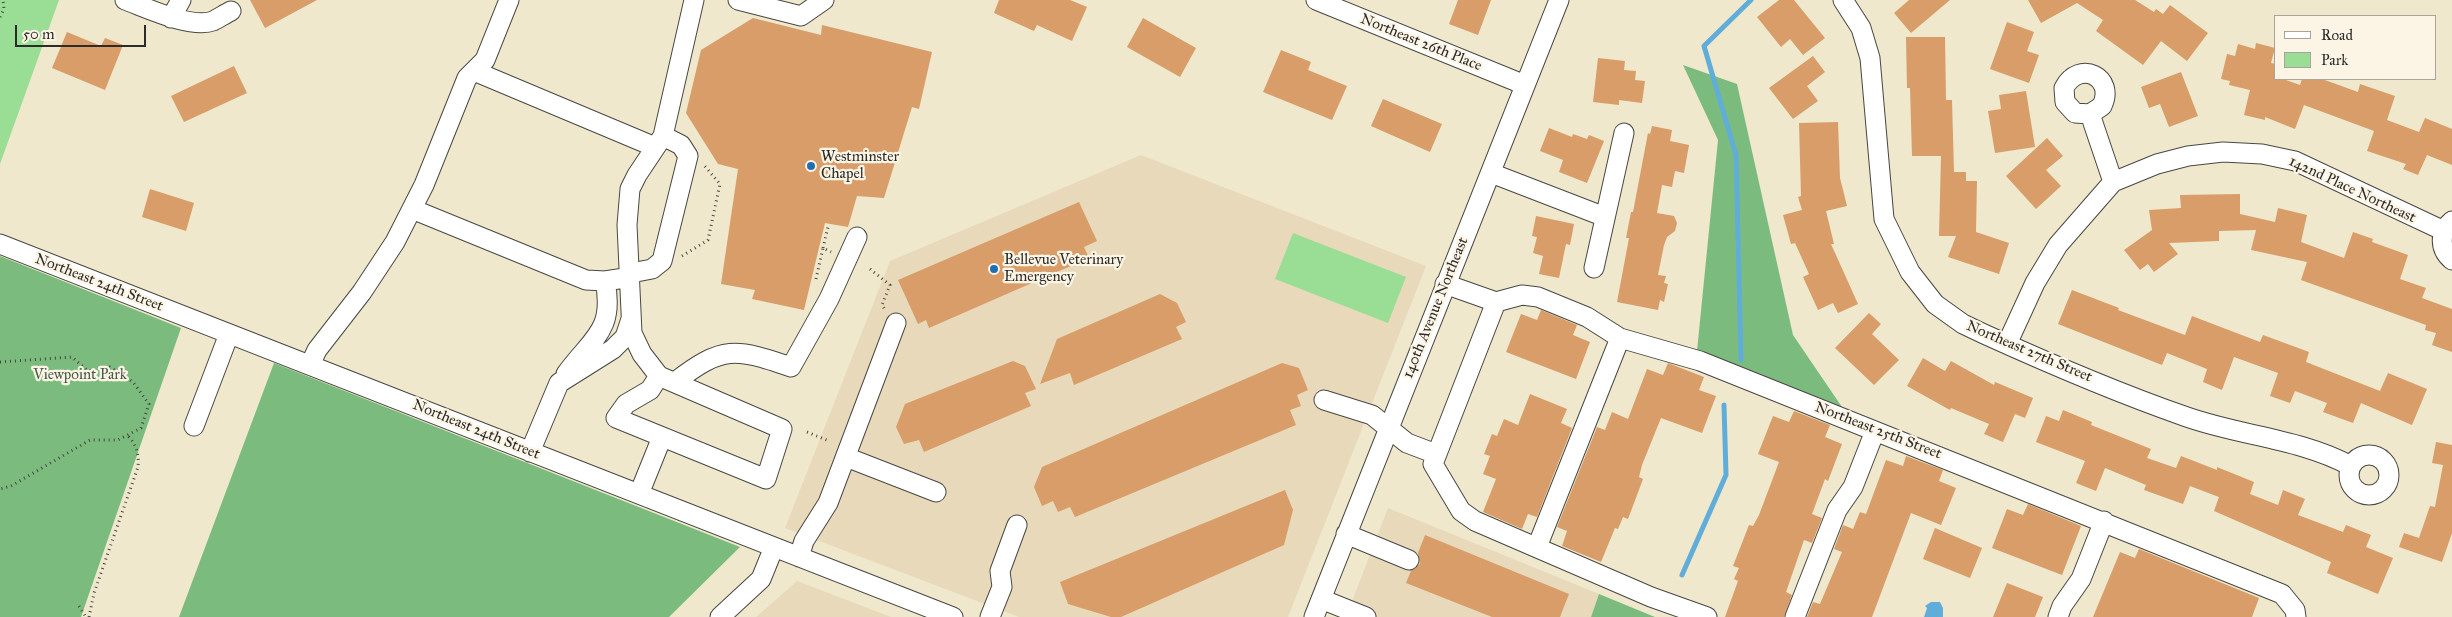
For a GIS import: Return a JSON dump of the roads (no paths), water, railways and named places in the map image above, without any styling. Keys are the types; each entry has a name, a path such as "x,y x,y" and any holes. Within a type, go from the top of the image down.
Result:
{"street":[{"path":"125,0 172,18 196,21 212,21 231,11"},
{"path":"172,18 181,0"},
{"path":"310,364 317,350 362,292 395,242 424,185 467,78 484,60 509,0"},
{"path":"738,0 801,16 824,0"},
{"name":"Northeast 26th Place","path":"1316,0 1525,85"},
{"name":"140th Avenue Northeast","path":"1314,617 1559,0"},
{"name":"Northeast 27th Street","path":"1843,0 1861,28 1870,58 1884,219 1896,247 1910,272 1935,304 1963,324 2007,344 2185,416 2235,431 2284,440 2333,456 2351,466"},
{"path":"642,354 632,334 628,225 630,189 659,141 698,1"},
{"path":"412,209 586,280 605,281 631,275 652,269 662,261 688,156 681,145 659,141 474,71"},
{"path":"2090,114 2113,182"},
{"path":"1594,268 1624,133"},
{"name":"142nd Place Northeast","path":"2007,344 2035,283 2058,245 2113,182 2157,164 2188,156 2223,152 2262,154 2295,161 2448,226 2442,246 2452,260"},
{"path":"1491,173 1605,216"},
{"path":"613,349 631,347 642,354 667,379 782,429 766,479 616,418 626,404 667,379 702,361 736,351 791,367 830,299 857,237"},
{"name":"Northeast 24th Street","path":"0,244 953,617"},
{"path":"530,452 559,383 574,362 596,339 606,320 608,295 605,281"},
{"path":"1445,284 1496,302 1433,464 1461,511 1475,521 1651,597 1707,617"},
{"name":"Northeast 25th Street","path":"1496,302 1522,295 1538,297 1587,317 1620,338 1700,361 2104,521 2282,594 2295,610 2296,617"},
{"path":"559,383 613,349 625,337 632,315"},
{"path":"799,557 804,541 828,503 896,323"},
{"path":"194,426 229,334"},
{"path":"1538,547 1620,338"},
{"path":"1324,400 1372,415 1407,443 1436,454"},
{"path":"1795,617 1837,510 1853,487 1875,430"},
{"path":"639,494 662,437"},
{"path":"846,457 936,492"},
{"path":"2058,617 2062,606 2082,579 2104,521"},
{"path":"990,617 1002,587 1000,572 1017,525"},
{"path":"1346,534 1408,560"},
{"path":"720,617 760,579 774,547"},
{"path":"1321,599 1366,617"}],"water":[{"path":"1931,602 1940,602 1943,608 1943,617 1924,617 1927,608 1925,606"}],"waterway":[{"path":"1741,360 1736,155 1704,46 1751,0"},
{"path":"1682,575 1726,475 1724,405"}],"place":[{"name":"Westminster Chapel","path":"811,166"},
{"name":"Bellevue Veterinary Emergency","path":"994,269"}],"park label":[{"name":"Viewpoint Park","path":"80,375"}]}
